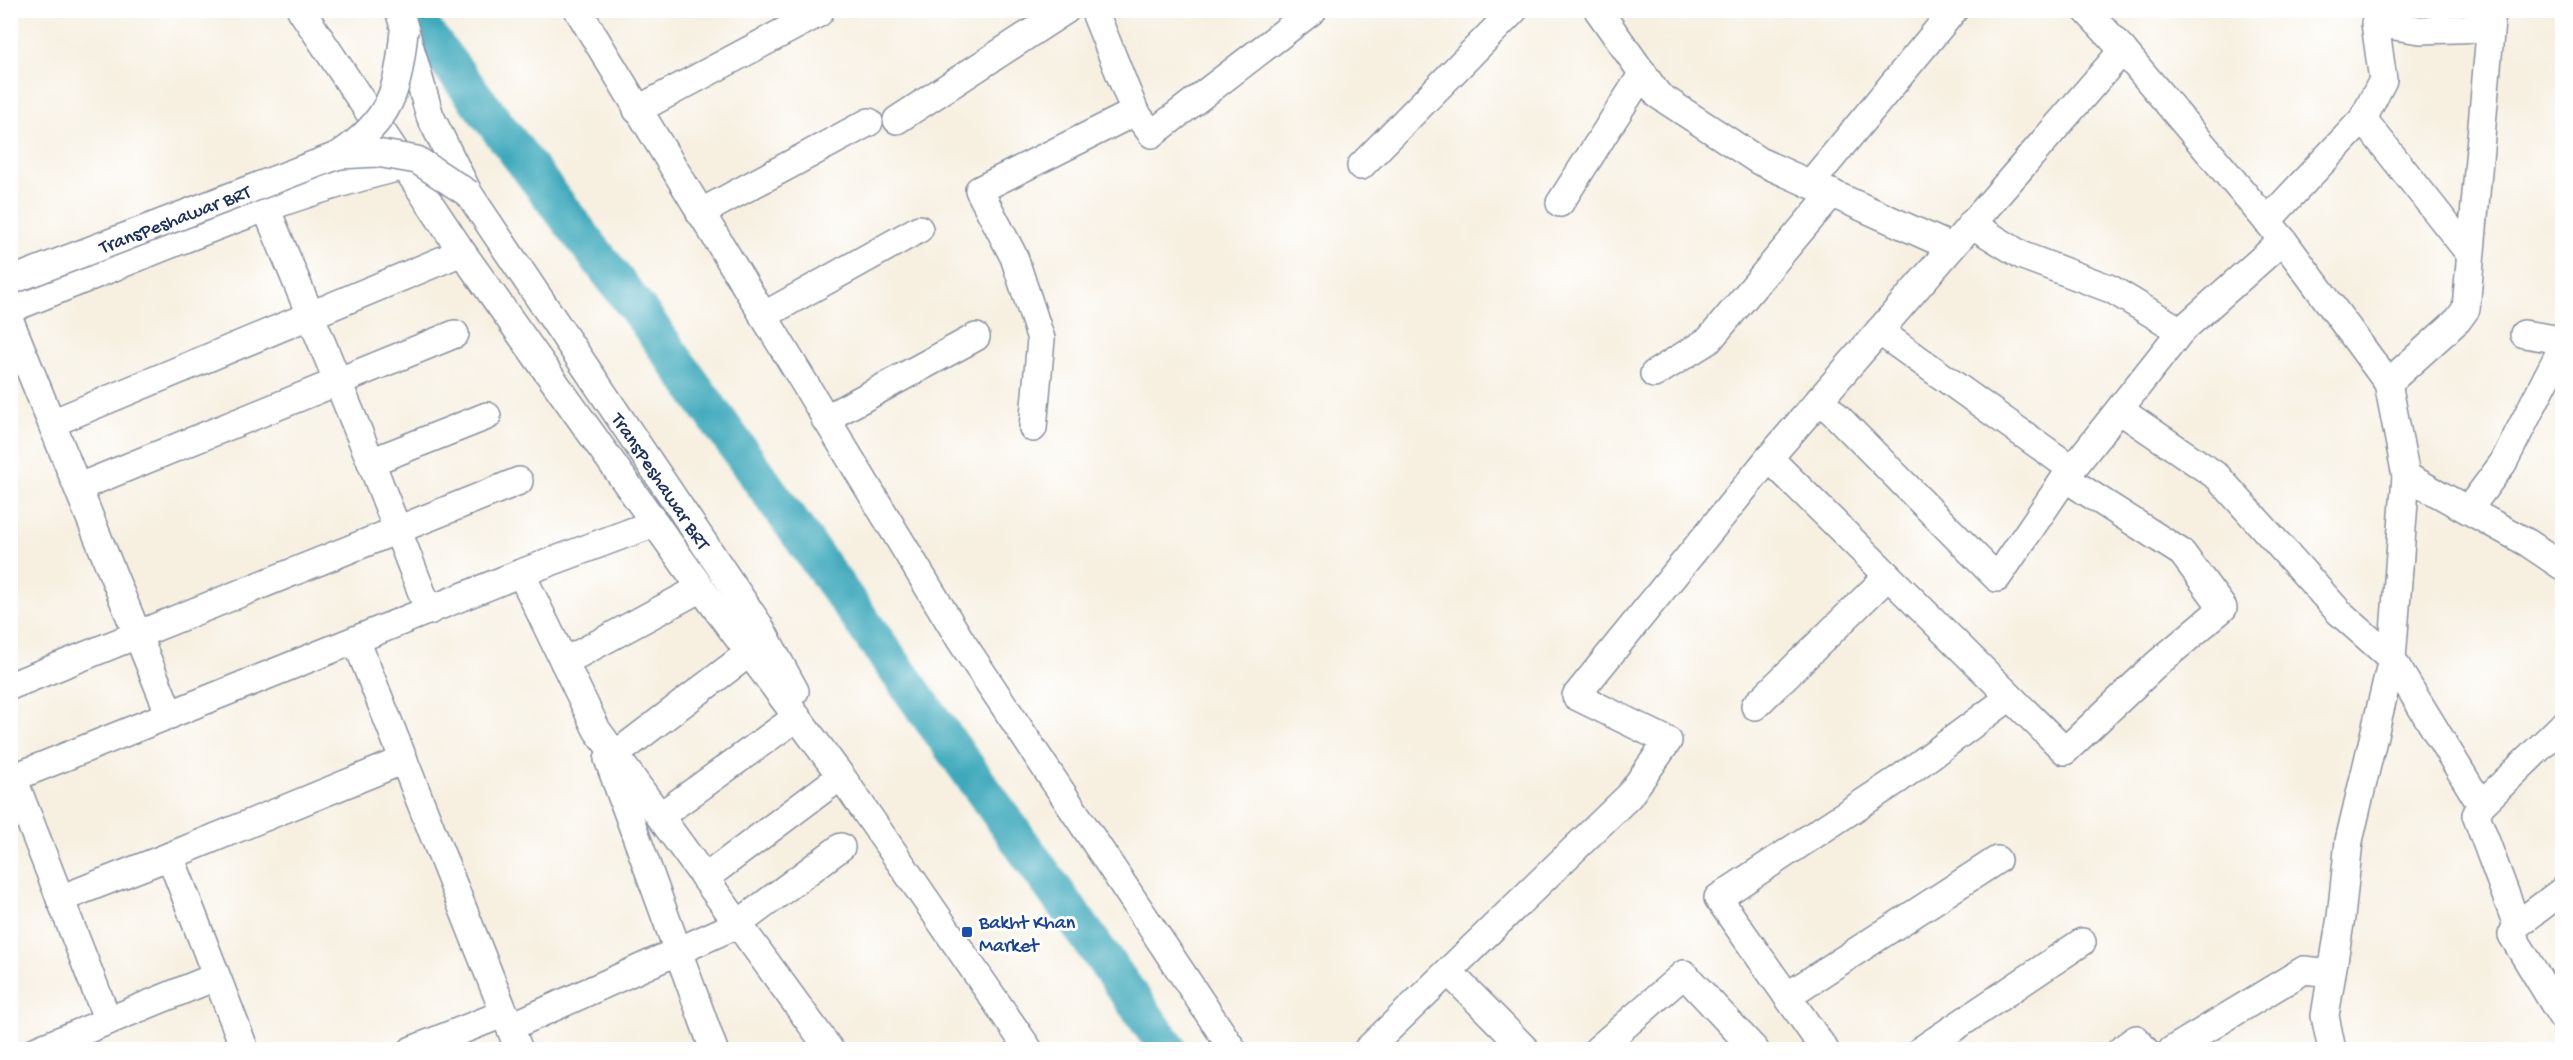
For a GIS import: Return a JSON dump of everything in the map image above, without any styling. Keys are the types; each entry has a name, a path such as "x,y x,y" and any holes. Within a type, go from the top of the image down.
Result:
{"street":[{"path":"300,10 462,252 701,588 841,776 1029,1050"},
{"path":"897,120 1066,10"},
{"path":"1094,10 1135,112 1152,134 1313,10"},
{"path":"1361,166 1514,10"},
{"path":"1598,10 1658,95 1759,161 1951,247"},
{"path":"1654,374 1709,340 1954,10"},
{"path":"2086,10 2123,50 2275,231 2388,383 2406,476 2392,659 2349,841 2341,916 2325,1016 2332,1050"},
{"path":"580,11 637,110 960,641 1233,1050"},
{"path":"637,110 819,13"},
{"path":"1820,399 1997,578 2069,474 2121,411 2181,331 2275,231 2363,118 2383,80 2375,23 2420,30 2491,19 2466,309 2458,320 2388,383"},
{"name":"TransPeshawar BRT","path":"10,281 339,155 358,142 380,120 394,93 401,61 401,21"},
{"name":"TransPeshawar BRT","path":"401,21 430,116 469,194 759,626 841,776"},
{"path":"1367,1050 1629,796 1668,741 1576,696 1769,458 2123,50"},
{"path":"1560,203 1643,73"},
{"path":"1033,428 1041,339 1014,258 979,190 1135,112"},
{"path":"2363,118 2470,254"},
{"path":"700,213 869,122"},
{"name":"TransPeshawar BRT","path":"339,155 377,153 417,160 469,194"},
{"path":"10,309 266,208 372,173 405,166"},
{"path":"266,208 371,462 429,611"},
{"path":"1971,224 2023,256 2111,290 2181,331"},
{"path":"763,316 919,229"},
{"path":"52,423 462,252"},
{"path":"10,321 170,715"},
{"path":"1769,458 2065,751 2158,663 2223,608 2182,553 2069,474 1879,331"},
{"path":"79,487 455,334"},
{"path":"2524,334 2562,340"},
{"path":"825,419 976,337"},
{"path":"2468,510 2503,463 2562,348"},
{"path":"2121,411 2218,477 2339,612 2392,659 2481,805"},
{"path":"371,462 487,416"},
{"path":"2406,476 2562,566"},
{"path":"10,686 519,481"},
{"path":"108,1021 12,779 521,573 655,523"},
{"path":"521,573 597,730 714,1050"},
{"path":"1755,705 1888,576"},
{"path":"564,662 701,588"},
{"path":"356,640 511,1030"},
{"path":"615,755 749,653"},
{"path":"1825,1050 1718,898 1899,779 2010,698"},
{"path":"660,816 797,717"},
{"path":"2517,925 2478,826 2476,815 2481,805 2562,726"},
{"path":"597,730 830,1050"},
{"path":"60,899 404,760"},
{"path":"705,878 841,776"},
{"path":"412,1050 511,1030 679,952 738,924 841,847"},
{"path":"170,856 245,1050"},
{"path":"1787,996 1997,860"},
{"path":"2562,891 2517,925 2512,935 2562,1017"},
{"path":"1921,1050 2082,942"},
{"path":"2172,1050 2304,970 2331,973"},
{"path":"1449,972 1526,1050"},
{"path":"1597,1050 1684,974 1755,1050"},
{"path":"37,1050 215,977"},
{"path":"2121,1050 2136,1039 2145,1050"}],"waterway":[{"path":"408,10 646,320 1169,1050"}],"place":[{"name":"Bakht Khan Market","path":"967,932"}]}
